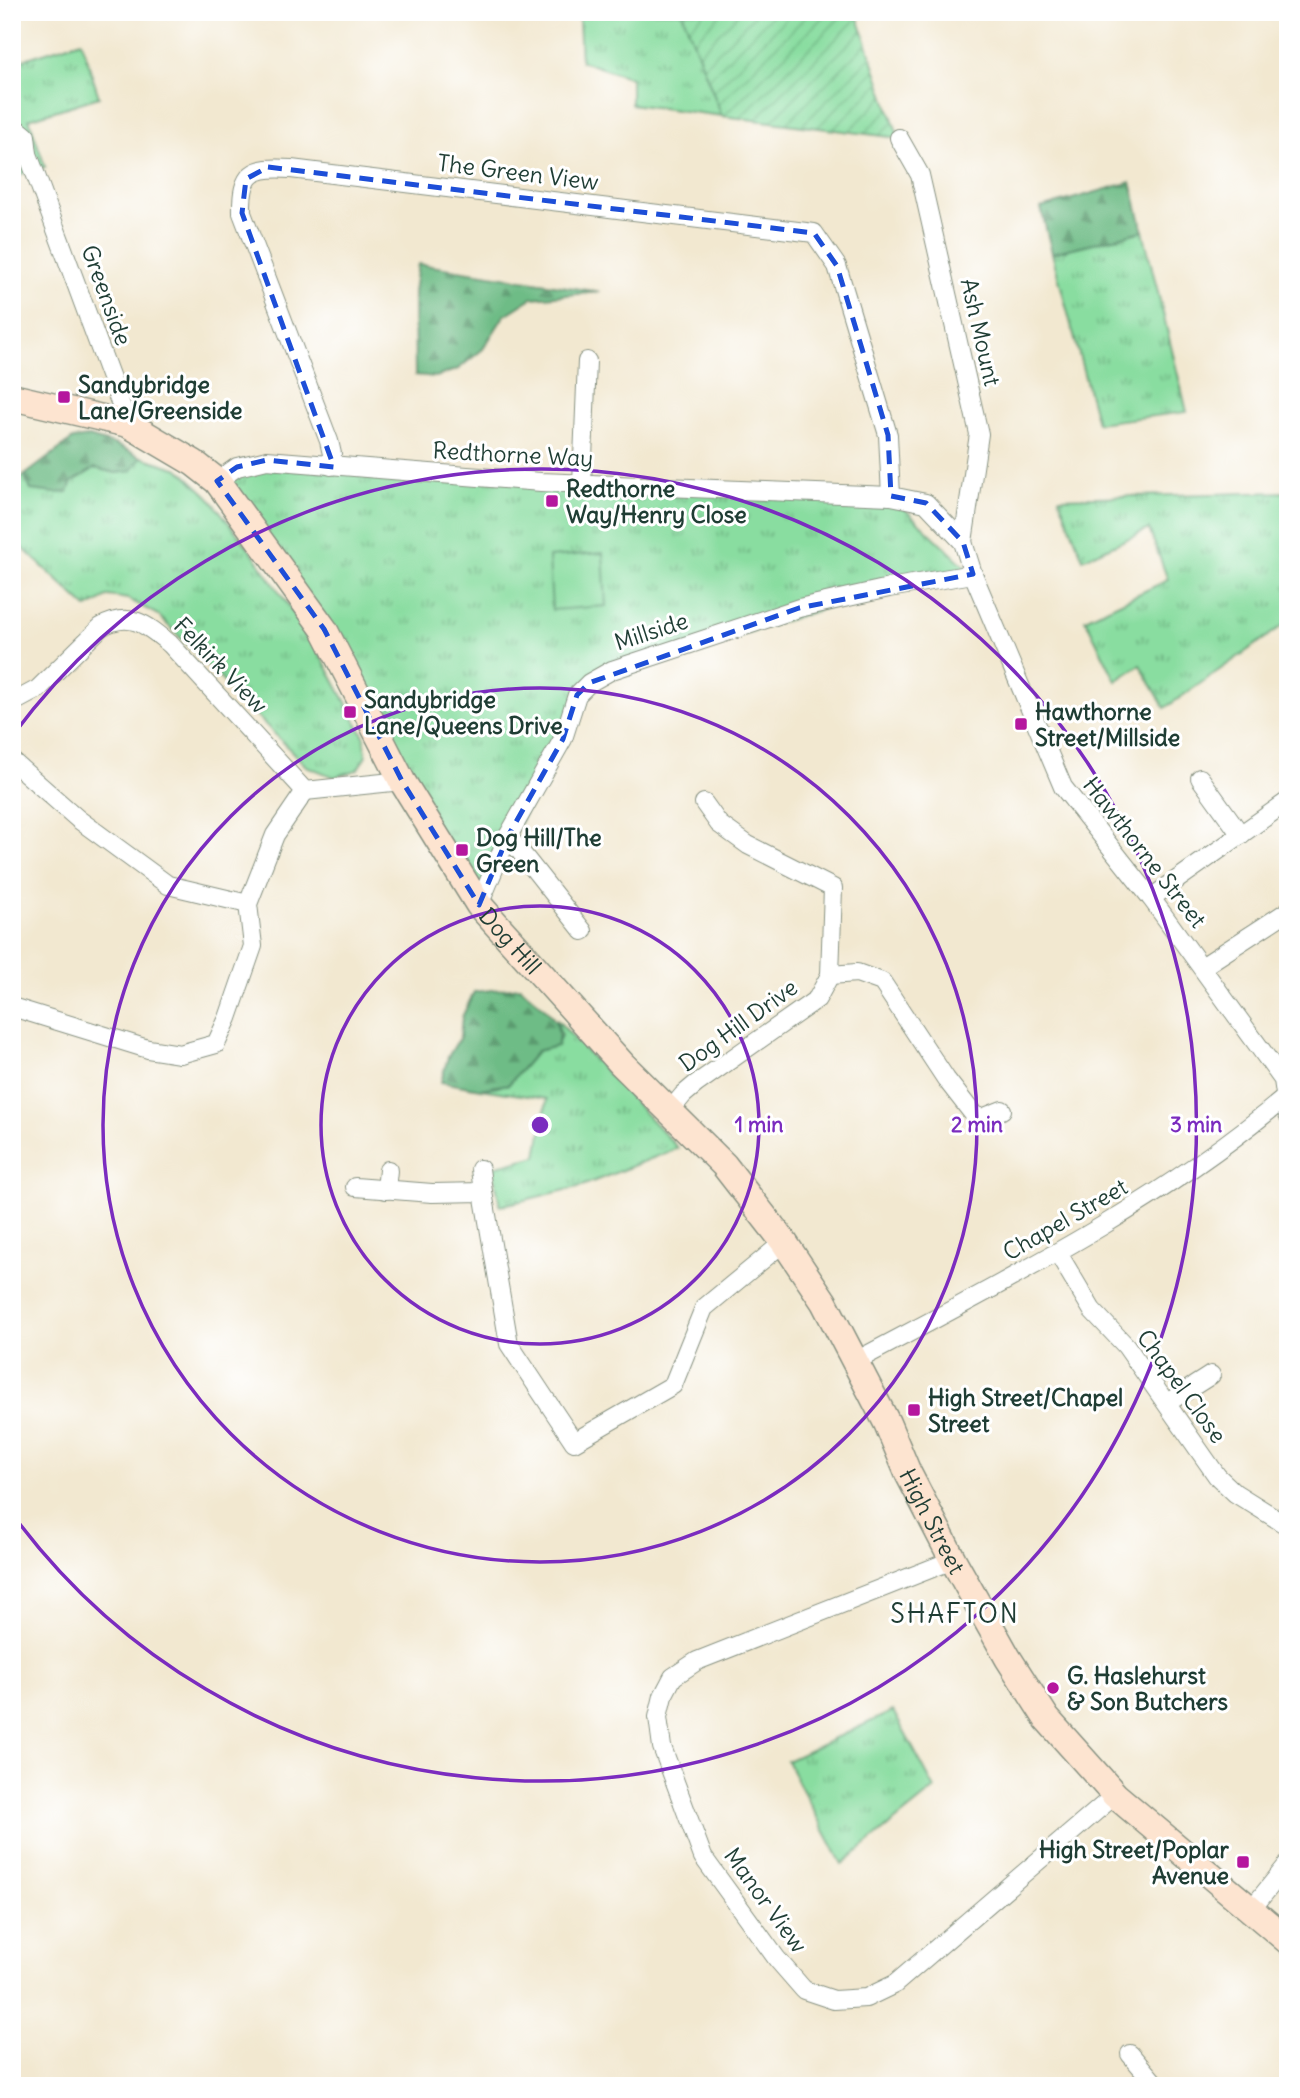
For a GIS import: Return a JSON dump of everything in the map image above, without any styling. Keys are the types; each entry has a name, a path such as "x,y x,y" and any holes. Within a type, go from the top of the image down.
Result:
{"street":[{"name":"Greenside","path":"12,132 20,131 26,136 20,150 40,182 128,424"},
{"name":"Ash Mount","path":"899,138 919,175 979,434 963,542"},
{"name":"The Green View","path":"331,466 329,441 242,214 242,195 246,179 257,170 268,167 814,233 837,266 888,435 891,496"},
{"path":"582,483 587,361"},
{"name":"Dog Hill","path":"12,397 128,424 194,463 217,481 324,629 402,781 479,905 622,1064 724,1165 784,1242 824,1302 854,1362"},
{"name":"Redthorne Way","path":"217,481 237,467 254,462 293,461 331,466 582,483 891,496 926,503 963,542"},
{"name":"Hawthorne Street","path":"963,542 973,574 1063,787 1151,898 1283,1080 1288,1115"},
{"name":"Millside","path":"479,905 508,836 563,739 577,695 589,683 612,670 799,608 890,588 973,574"},
{"name":"Felkirk View","path":"12,703 38,689 101,627 113,620 127,618 148,625 170,644 305,791"},
{"path":"12,761 78,819 168,885 248,904"},
{"path":"1200,778 1241,835"},
{"path":"12,1007 148,1049 180,1054 216,1044 253,947 248,904 275,835 305,791 402,781"},
{"path":"1151,898 1288,801"},
{"path":"704,803 719,824 748,845 833,888 830,975 857,972 882,982 946,1079 974,1115 982,1118 1002,1111"},
{"path":"508,836 583,931"},
{"path":"1202,967 1288,911"},
{"name":"Dog Hill Drive","path":"669,1112 696,1084 817,999 830,975"},
{"name":"Chapel Street","path":"854,1362 1058,1253 1160,1191 1265,1115 1287,1095"},
{"path":"480,1169 509,1344 574,1442 673,1385 704,1308 784,1242"},
{"path":"386,1190 388,1170"},
{"path":"355,1187 432,1193 483,1192"},
{"name":"Chapel Close","path":"1058,1253 1092,1310 1126,1346 1217,1476 1235,1493 1288,1527"},
{"name":"High Street","path":"854,1362 887,1423 908,1473 953,1560 1008,1658 1048,1719 1115,1795 1250,1912 1288,1941"},
{"path":"1167,1404 1211,1375"},
{"name":"Manor View","path":"953,1560 697,1661 673,1677 663,1696 658,1717 662,1747 703,1857 776,1958 804,1990 834,2000 866,1998 895,1984 1115,1795"},
{"path":"1250,1912 1288,1864"},
{"path":"1130,2054 1157,2086"}],"highlighted area":[{"path":"268,167 814,233 837,266 888,435 891,496 926,503 963,542 973,574 799,608 589,683 577,695 563,739 508,836 479,905 402,781 324,629 217,481 237,467 267,460 334,467 242,213 246,179"}],"green space":[{"path":"557,12 682,12 722,116 631,104 631,78 581,61 579,18"},
{"path":"682,12 856,12 899,138 722,116"},
{"path":"81,41 99,97 29,119 45,167 12,177 12,63"},
{"path":"1131,182 1143,231 1052,253 1041,208"},
{"path":"1143,231 1187,412 1097,423 1052,253"},
{"path":"418,264 600,292 532,298 504,316 483,349 458,369 436,377 415,375 414,292"},
{"path":"89,437 116,445 141,457 131,471 116,473 95,468 72,482 68,492 31,490 25,475 73,439"},
{"path":"141,457 179,469 208,496 254,555 314,643 364,736 366,756 357,770 334,777 306,766 158,615 128,599 109,596 87,608 12,538 12,487 25,475 31,490 72,482 95,468 116,473 131,471"},
{"path":"237,467 891,496 973,574 889,588 589,683 479,905 324,629 217,481"},
{"path":"1288,492 1288,622 1165,708 1140,665 1116,681 1085,619 1168,580 1149,529 1083,559 1059,498"},
{"path":"603,553 606,606 552,610 549,557"},
{"path":"520,987 549,1012 558,1028 557,1046 537,1051 509,1084 480,1089 441,1082 448,1057 460,1037 462,1017 474,992"},
{"path":"556,1019 678,1148 582,1186 500,1206 493,1167 537,1156 547,1099 480,1089 509,1084 537,1051 557,1046 561,1035"},
{"path":"893,1711 935,1789 842,1864 787,1761"}],"place":[{"name":"Sandybridge Lane/Greenside","path":"64,397"},
{"name":"Redthorne Way/Henry Close","path":"552,501"},
{"name":"Sandybridge Lane/Queens Drive","path":"350,712"},
{"name":"Hawthorne Street/Millside","path":"1021,724"},
{"name":"Dog Hill/The Green","path":"462,850"},
{"name":"High Street/Chapel Street","path":"914,1410"},
{"name":"G. Haslehurst & Son Butchers","path":"1053,1688"},
{"name":"High Street/Poplar Avenue","path":"1243,1862"}],"district":[{"name":"SHAFTON","path":"955,1613"}]}
